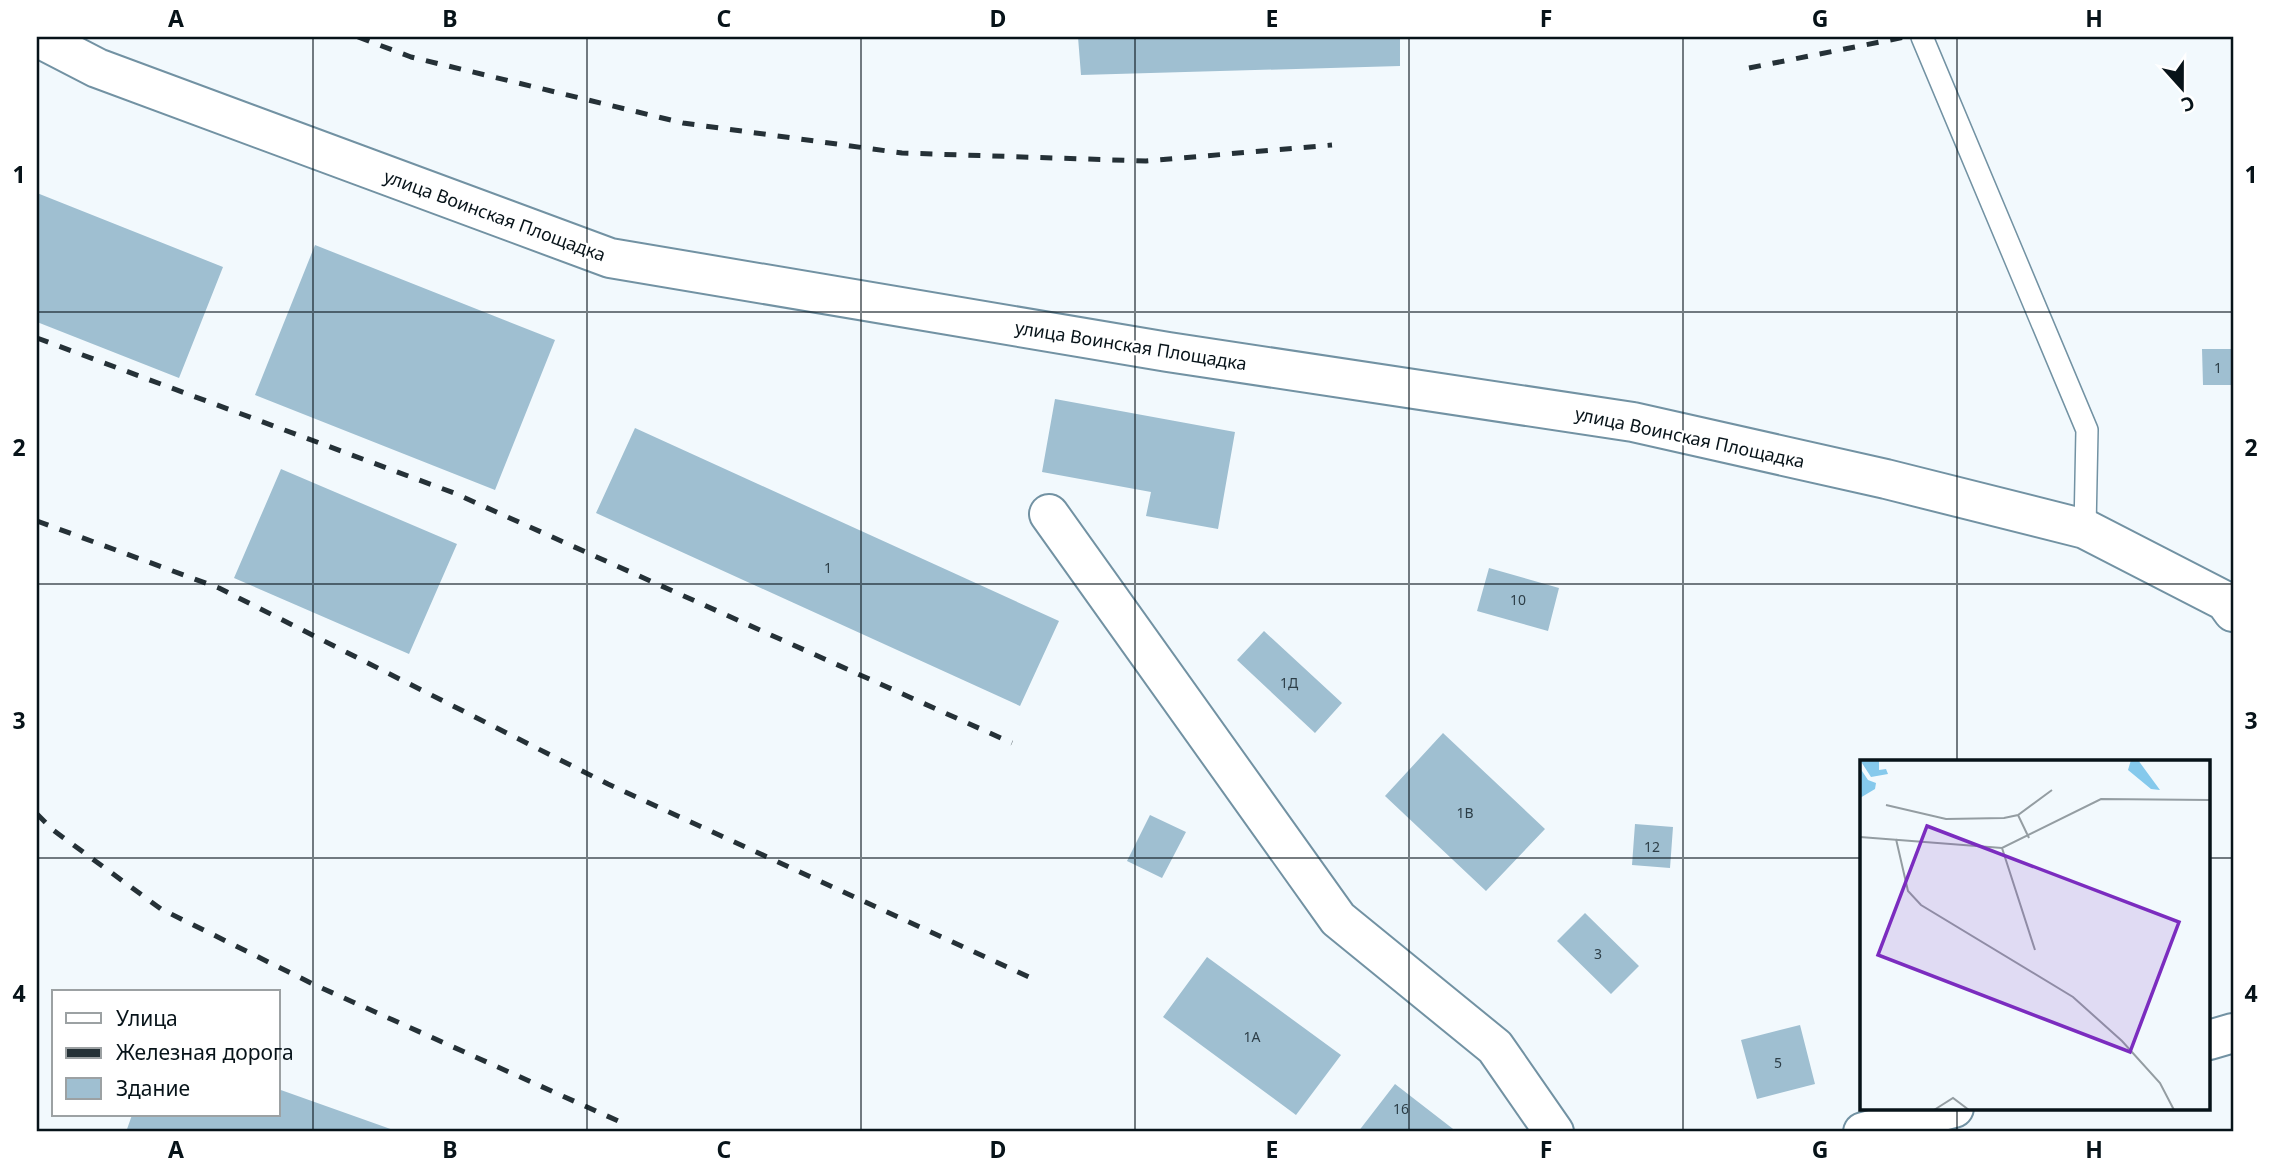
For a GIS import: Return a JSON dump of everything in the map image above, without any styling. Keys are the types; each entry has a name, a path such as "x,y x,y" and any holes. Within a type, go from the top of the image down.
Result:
{"street":[{"name":"улица Воинская Площадка","path":"37,37 97,68 610,258 1168,352 1633,422 1872,476 2085,529 2225,601 2233,612"},
{"path":"1049,514 1338,919 1495,1047 1554,1132"},
{"path":"2210,1040 2233,1033"},
{"path":"1863,1132 1946,1110"}],"lane":[{"path":"1922,37 2087,430 2085,529"}],"building":[{"path":"1078,37 1400,37 1400,66 1081,75"},
{"path":"37,193 223,267 179,378 37,322"},
{"path":"315,245 555,340 495,490 255,395"},
{"path":"2202,349 2233,349 2233,385 2203,385"},
{"path":"1055,399 1235,432 1218,529 1146,516 1151,492 1042,472"},
{"path":"635,428 1059,621 1020,706 596,513"},
{"path":"281,469 457,544 409,654 234,578"},
{"path":"1489,568 1559,588 1548,631 1477,611"},
{"path":"1264,631 1342,703 1315,733 1237,660"},
{"path":"1443,733 1545,829 1486,891 1385,796"},
{"path":"1150,815 1186,832 1162,878 1127,861"},
{"path":"1635,824 1673,827 1670,868 1632,865"},
{"path":"1585,913 1639,966 1611,994 1557,941"},
{"path":"1207,957 1341,1055 1296,1115 1163,1017"},
{"path":"1800,1025 1815,1084 1757,1099 1741,1040"},
{"path":"1395,1084 1457,1132 1358,1132"},
{"path":"280,1090 399,1132 126,1132 132,1116 280,1116"}],"railway":[{"path":"358,37 411,57 683,123 902,153 1146,161 1332,145"},
{"path":"1749,68 1905,37"},
{"path":"37,338 454,493 1012,743"},
{"path":"37,521 219,588 608,784 1029,977"},
{"path":"37,814 53,830 161,909 315,985 625,1124"}]}
